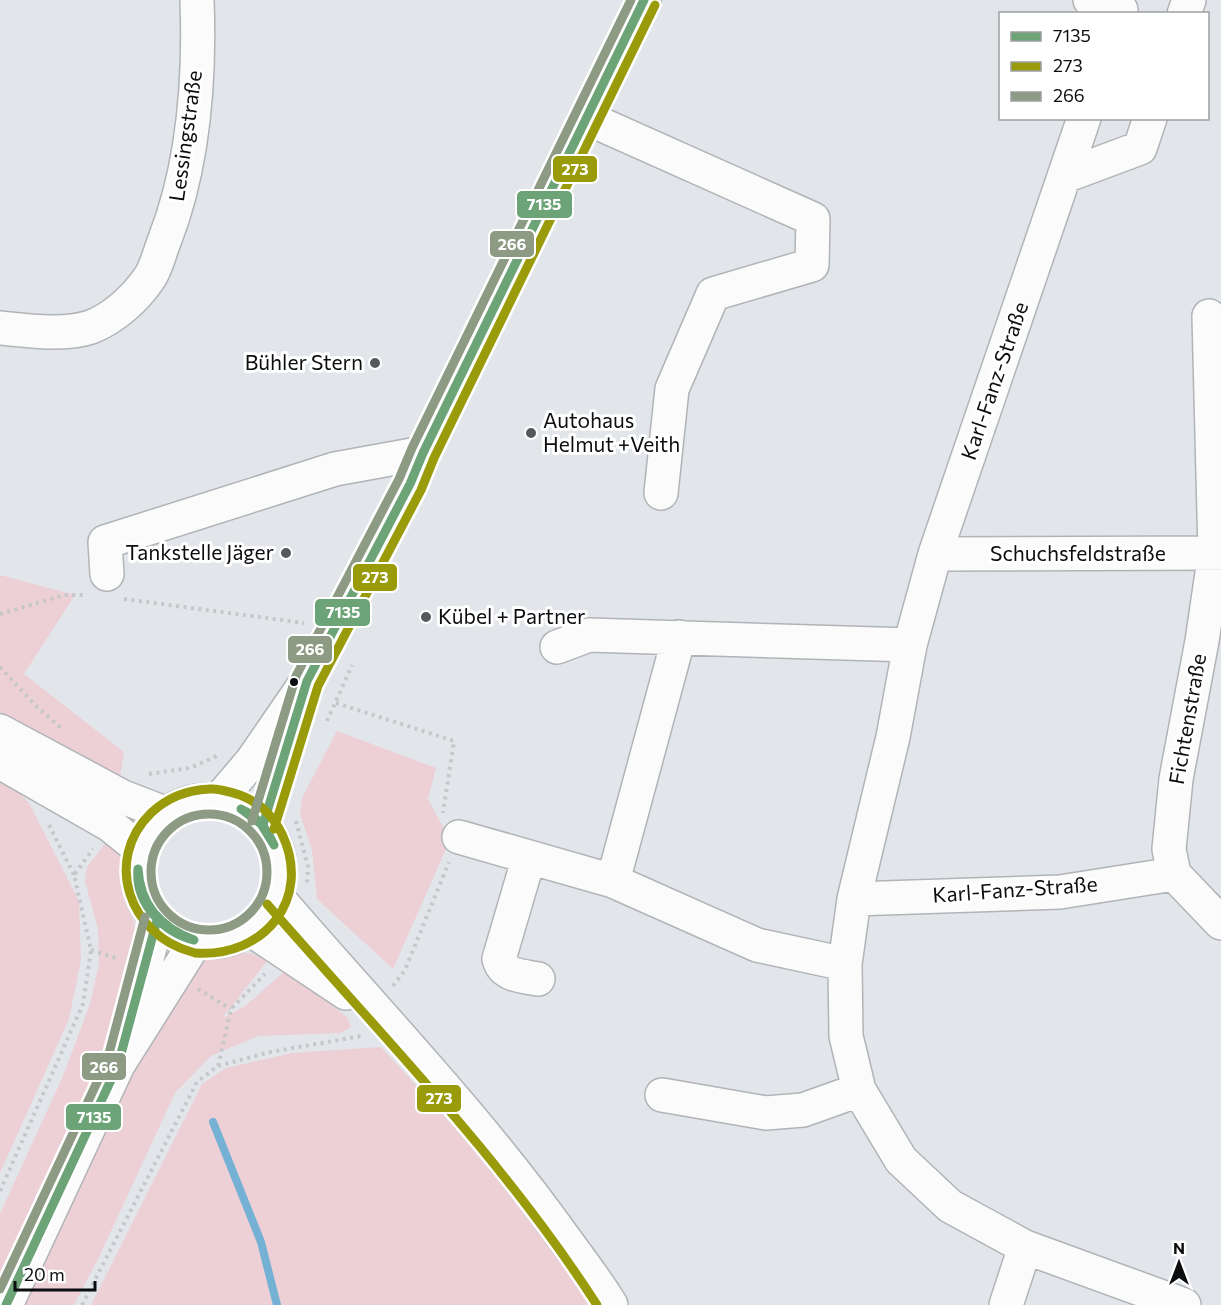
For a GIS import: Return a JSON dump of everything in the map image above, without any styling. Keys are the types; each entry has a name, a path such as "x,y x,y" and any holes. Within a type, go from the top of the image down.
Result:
{"street":[{"name":"Lessingstraße","path":"0,328 71,332 93,326 116,313 136,295 151,275 176,211 184,177 197,86 197,0"},
{"path":"218,801 252,761 307,681 410,484 644,0"},
{"path":"1090,0 1120,12"},
{"path":"587,118 813,219 812,265 713,294 672,389 661,494"},
{"name":"Karl-Fanz-Straße","path":"1083,120 935,554 910,645 893,737 854,899 845,964 846,1036 858,1090 901,1161 950,1206 1025,1246 1184,1305"},
{"path":"1065,176 1140,148 1149,120"},
{"name":"Fichtenstraße","path":"1174,874 1170,849 1176,779 1218,553 1209,316"},
{"path":"104,589 105,542 335,469 423,453"},
{"name":"Schuchsfeldstraße","path":"935,554 1218,553"},
{"path":"557,647 589,635 910,645"},
{"path":"613,881 679,637"},
{"path":"263,825 307,681"},
{"path":"0,731 123,797 167,813"},
{"path":"0,762 110,825 141,850"},
{"path":"201,801 218,801 243,809 263,825 273,841 279,859 280,878 276,896 266,915 250,929 233,938 215,942 196,941 175,934 157,920 144,900 138,875 141,850 151,830 167,813 183,805 201,801"},
{"path":"459,837 613,881 756,945 845,964"},
{"path":"529,857 499,959 501,967 508,972 538,979"},
{"path":"1174,874 1221,923"},
{"name":"Karl-Fanz-Straße","path":"854,899 1060,892 1174,874"},
{"path":"276,896 489,1140 534,1196 611,1305"},
{"path":"118,1065 157,920"},
{"path":"250,929 386,1021"},
{"path":"6,1305 118,1065 196,941"},
{"path":"662,1095 766,1113 803,1110 858,1090"},
{"path":"1006,1305 1025,1246"}],"path":[{"path":"0,615 64,596 104,589 312,624"},
{"path":"0,667 37,707 68,735"},
{"path":"82,1305 196,1082 218,1066 270,1052 360,1037 386,1021 391,1005 393,985 405,970 459,837 442,811 454,741 336,703"},
{"path":"144,775 189,768 218,755"},
{"path":"295,816 308,867 306,886"},
{"path":"0,1191 83,1004 91,950 74,875 45,818"},
{"path":"74,875 110,825"},
{"path":"218,1066 231,1009 286,952"}],"shaded area":[{"path":"0,575 75,595 24,674 124,752 119,785 0,722"},
{"path":"337,731 436,768 428,799 450,840 393,969 317,899 312,850 300,814 302,798"},
{"path":"0,775 5,777 29,803 79,901 81,960 69,1019 0,1173"},
{"path":"107,841 121,859 126,904 134,921 137,952 119,1017 0,1279 0,1214 63,1076 90,1004 99,964 98,929 85,881 87,867"},
{"path":"249,953 269,959 222,1018 244,1007 287,969 347,1017 351,1027 340,1033 258,1036 211,1056 175,1093 100,1255 74,1305 21,1305 114,1106 163,1012 194,965 212,956"},
{"path":"381,1047 497,1174 581,1291 588,1305 91,1305 202,1084 226,1068 292,1053"}],"waterway":[{"path":"213,1122 261,1242 277,1305"}],"transit line":[{"name":"266","path":"252,821 296,676 399,479 412,448 631,0"},
{"name":"7135","path":"263,825 307,681 410,484 644,0"},
{"name":"273","path":"274,829 318,686 421,490 434,458 655,5"},
{"name":"273","path":"192,952 170,943 152,930 139,913 130,894 126,873 128,852 136,832 151,813 164,803 178,795 193,791 221,790 240,795 253,802 265,810 274,821 282,834 290,858 291,881 286,902 276,920 261,935 242,946 220,952 195,953"},
{"name":"7135","path":"241,809 261,824 274,845"},
{"name":"7135","path":"241,809 261,824 274,845"},
{"name":"266","path":"209,814 231,819 250,831 262,850 267,872 262,894 250,913 231,925 209,930 187,925 168,913 156,894 151,872 156,850 168,831 187,819 209,814"},
{"name":"7135","path":"138,869 143,894 155,914 172,929 194,940"},
{"name":"7135","path":"138,869 141,893 153,914 172,930 194,940"},
{"name":"273","path":"267,904 481,1148 522,1199 597,1305"},
{"name":"266","path":"0,1289 107,1061 145,917"},
{"name":"7135","path":"6,1305 118,1065 157,920"}],"place":[{"name":"Bühler Stern","path":"375,363"},
{"name":"Autohaus Helmut +Veith","path":"531,433"},
{"name":"Tankstelle Jäger","path":"286,553"},
{"name":"Kübel + Partner","path":"426,617"}]}
